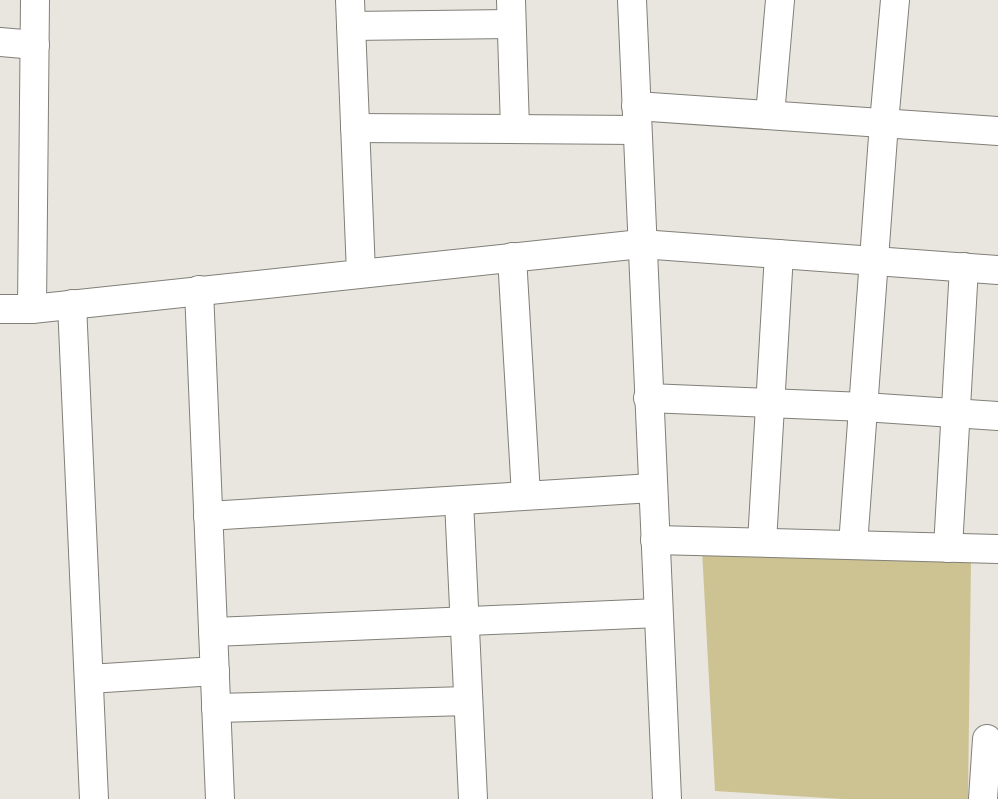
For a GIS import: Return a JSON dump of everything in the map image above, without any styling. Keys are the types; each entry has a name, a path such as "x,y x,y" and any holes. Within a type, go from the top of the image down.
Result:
{"street":[{"path":"32,309 35,0"},
{"path":"632,0 641,244 667,799"},
{"path":"770,115 780,0"},
{"path":"853,545 884,123 896,0"},
{"path":"361,273 350,13 511,12 515,129"},
{"path":"0,42 35,45"},
{"path":"355,128 515,129 636,118 770,115 998,131"},
{"path":"0,309 32,309 641,244 998,270"},
{"path":"762,542 779,254"},
{"path":"512,257 526,495"},
{"path":"948,548 954,413 964,267"},
{"path":"199,290 220,799"},
{"path":"72,304 94,799"},
{"path":"648,398 864,407 998,416"},
{"path":"208,516 652,488"},
{"path":"459,501 473,799"},
{"path":"655,540 998,549"},
{"path":"213,632 658,612"},
{"path":"89,679 215,671"},
{"path":"216,708 468,701"},
{"path":"983,799 987,739"}],"shaded area":[{"path":"702,550 971,559 968,799 842,799 715,791"}]}
